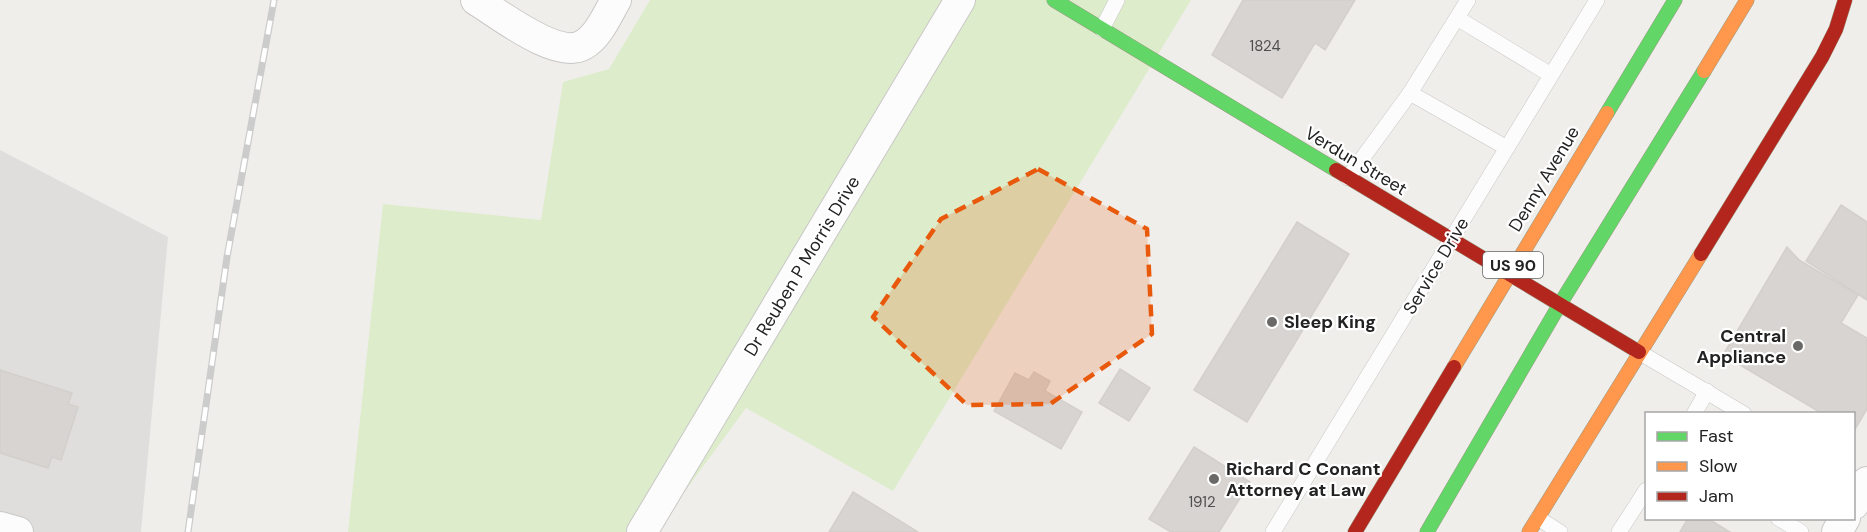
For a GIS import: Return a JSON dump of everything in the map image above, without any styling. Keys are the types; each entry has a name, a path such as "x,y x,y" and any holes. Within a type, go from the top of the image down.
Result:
{"street":[{"path":"476,0 551,46 568,50 583,45 597,33 616,0"},
{"name":"Dr Reuben P Morris Drive","path":"642,532 960,0"},
{"name":"Verdun Street","path":"1054,0 1639,352"},
{"name":"Denny Avenue","path":"1355,532 1508,274 1675,0"},
{"path":"1427,532 1560,304 1747,0"},
{"path":"1529,532 1790,110 1830,42 1842,16 1845,0"},
{"path":"0,527 18,532"}],"lane":[{"path":"1102,29 1117,0"},
{"path":"1348,178 1410,93 1468,0"},
{"name":"Service Drive","path":"1273,532 1597,0"},
{"path":"1457,18 1551,75"},
{"path":"1410,93 1507,148"},
{"path":"1639,352 1741,412"},
{"path":"1695,412 1707,392"},
{"path":"1620,532 1645,493"},
{"path":"1538,518 1560,532"},
{"path":"1780,520 1801,532"}],"highlighted area":[{"path":"1038,169 1147,229 1152,334 1050,404 967,405 873,317 941,219"}],"shaded area":[{"path":"0,150 168,237 141,532 0,532"}],"green space":[{"path":"650,0 1191,0 893,491 746,408 655,532 348,532 383,204 541,220 563,82 609,69"}],"building":[{"path":"1243,0 1355,0 1325,50 1315,43 1282,98 1212,55"},
{"path":"1841,205 1867,222 1867,300 1806,261"},
{"name":"Sleep King","path":"1297,222 1349,254 1247,422 1194,390"},
{"name":"Central Appliance","path":"1787,247 1799,260 1858,295 1841,323 1867,338 1867,409 1855,429 1855,412 1820,412 1723,355"},
{"path":"1120,369 1150,388 1129,421 1099,403"},
{"path":"0,370 72,393 68,404 78,407 61,460 52,457 48,468 0,453"},
{"path":"1034,372 1050,381 1045,391 1082,412 1061,449 994,411 1015,373 1029,380"},
{"path":"1194,447 1250,482 1219,532 1171,532 1149,519"},
{"path":"853,492 918,532 829,532"},
{"path":"1687,520 1710,520 1730,532 1680,532"}],"railway":[{"path":"188,532 227,257 274,0"}],"traffic: fast":[{"path":"1054,0 1336,170"},
{"path":"1607,113 1675,0"},
{"path":"1427,532 1560,304 1704,71"}],"traffic: slow":[{"path":"1704,71 1747,0"},
{"path":"1454,367 1607,113"},
{"path":"1529,532 1701,254"}],"traffic: jam":[{"path":"1701,254 1822,57 1836,29 1845,0"},
{"path":"1336,170 1639,352"},
{"path":"1355,532 1454,367"}],"place":[{"name":"Sleep King","path":"1272,322"},
{"name":"Central Appliance","path":"1798,346"},
{"name":"Richard C Conant Attorney at Law","path":"1214,479"}]}
